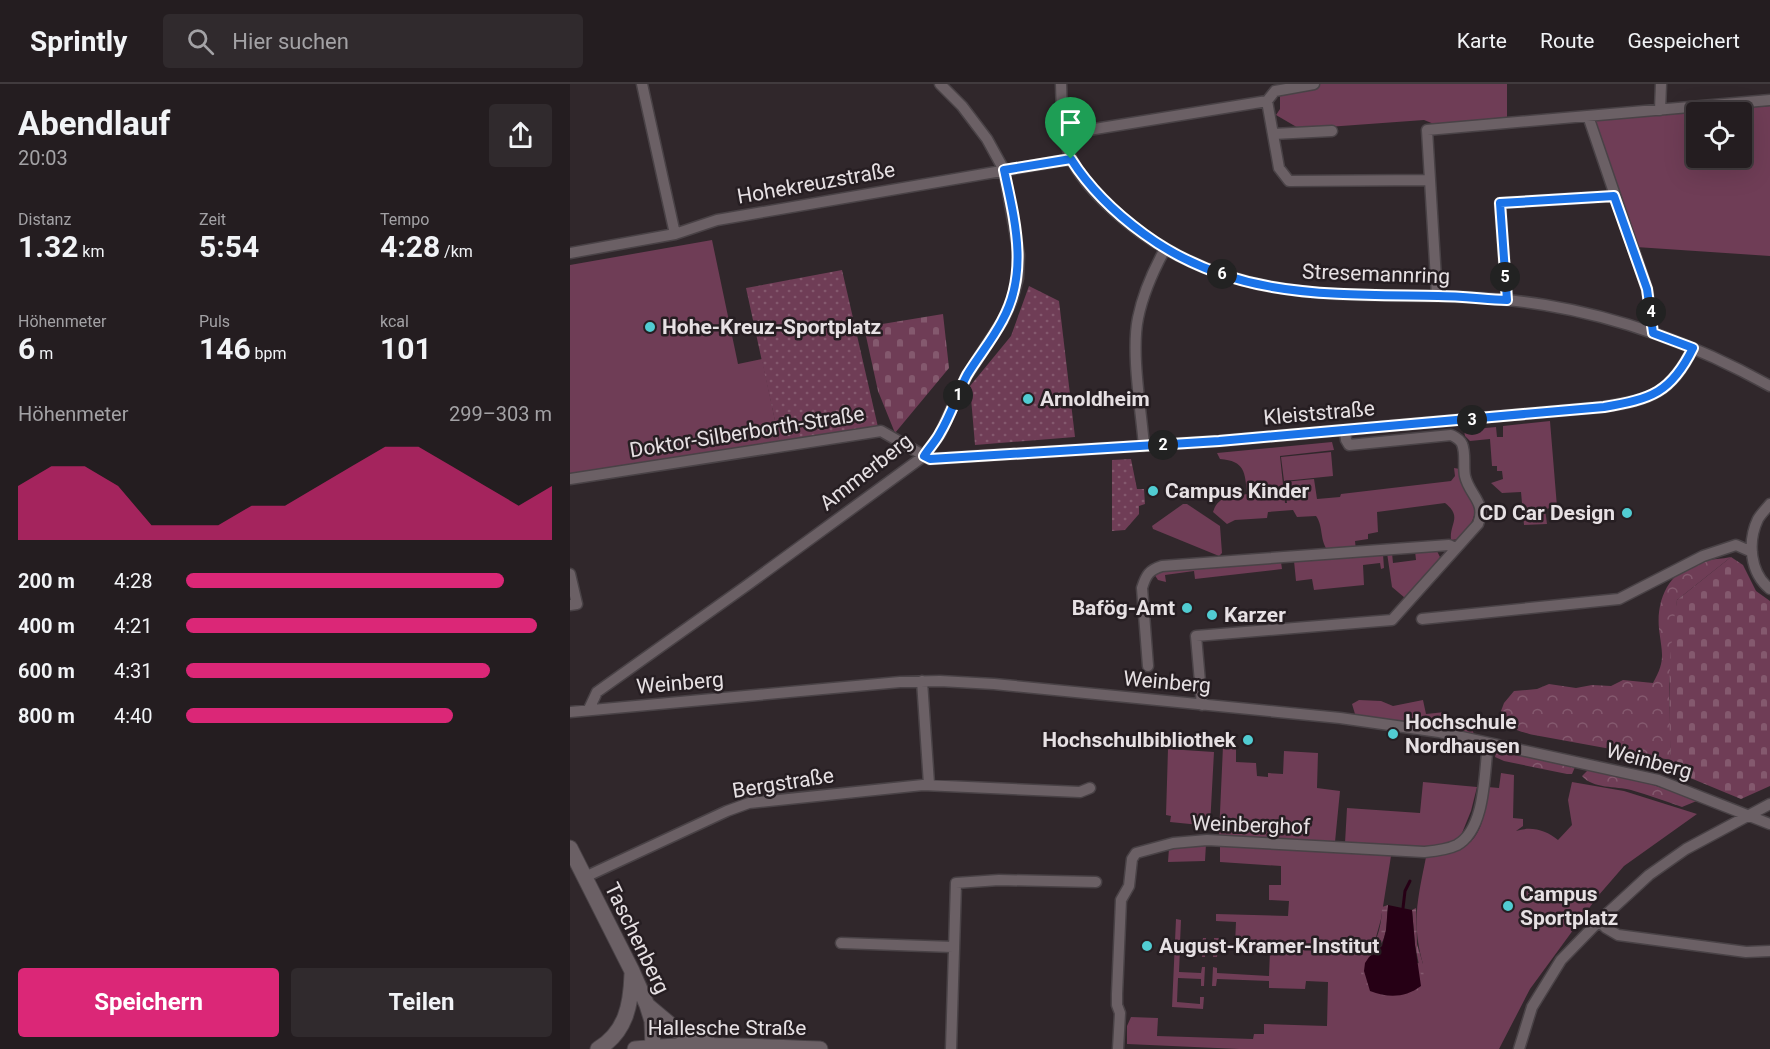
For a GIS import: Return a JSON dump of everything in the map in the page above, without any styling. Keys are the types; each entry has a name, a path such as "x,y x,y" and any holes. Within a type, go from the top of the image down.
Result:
{"main road":[{"name":"Taschenberg","path":"570,848 647,1005 652,1021 653,1048"},
{"path":"598,1049 610,1042 627,1017 631,998 632,971"},
{"path":"647,1005 678,1031 722,1046"},
{"name":"Hallesche Straße","path":"635,1049 722,1046 820,1049"}],"street":[{"path":"642,84 675,234"},
{"name":"Ammerberg","path":"589,709 597,692 924,456 940,434 966,377 989,344 1012,300 1018,278 1019,255 1004,170 987,139 962,106 940,84"},
{"name":"Stresemannring","path":"1060,84 1064,134 1071,159 1098,194 1120,217 1165,249 1196,265 1219,274 1294,291 1337,295 1437,296 1507,300 1545,305 1592,315 1653,333 1693,348 1770,386"},
{"path":"1314,84 1275,91 1268,101 1279,168 1289,181 1430,180"},
{"path":"1660,84 1660,110"},
{"path":"1437,296 1427,130 1770,100"},
{"path":"1064,134 1268,101"},
{"path":"1588,116 1647,289 1653,333"},
{"path":"1274,134 1332,130"},
{"name":"Hohekreuzstraße","path":"570,253 675,234 717,220 1071,159"},
{"path":"1507,300 1500,203 1614,196"},
{"path":"1144,446 1136,351 1137,320 1144,293 1165,249"},
{"name":"Kleiststraße","path":"924,456 930,459 1144,446 1604,407 1634,402 1652,395 1676,378 1693,348"},
{"path":"1202,705 1196,636 1392,620 1455,548 1474,531 1481,518 1477,497 1468,484 1462,444 1458,438 1451,435 1349,445 1345,430"},
{"name":"Doktor-Silberborth-Straße","path":"570,479 881,431 924,456"},
{"path":"1770,504 1758,519 1752,541 1753,564 1765,585 1770,589"},
{"path":"1148,666 1142,588 1146,576 1152,569 1449,545 1455,548"},
{"path":"1422,619 1619,599 1703,556 1736,545 1752,552"},
{"path":"570,574 577,604 570,606"},
{"path":"922,681 929,784"},
{"name":"Weinberg","path":"570,712 922,681 994,684 1392,725 1439,732 1658,780 1770,824"},
{"name":"Weinberghof","path":"1118,1049 1120,1013 1117,994 1121,900 1129,886 1132,859 1136,853 1173,843 1214,840 1424,852 1457,845 1465,838 1477,819 1488,744"},
{"name":"Bergstraße","path":"585,877 727,810 749,803 929,784 1080,792 1090,788"},
{"path":"1519,1049 1532,1007 1555,969 1599,921 1649,875 1686,849 1770,804"},
{"path":"951,1049 956,884 999,880 1096,882"},
{"path":"1599,921 1618,935 1746,952 1770,951"},
{"path":"842,943 953,947"}],"green space":[{"path":"1319,84 1507,84 1507,117 1434,124 1424,120 1300,129 1276,115 1280,109 1280,94 1319,86"},
{"path":"1770,106 1770,256 1636,247 1595,120 1686,112 1686,168 1752,168 1752,107"},
{"name":"Hohe-Kreuz-Sportplatz","path":"712,240 738,364 762,359 780,444 570,474 570,265"},
{"path":"842,270 878,427 780,444 746,288"},
{"path":"1029,286 1059,301 1075,437 975,445 970,386 1011,336"},
{"path":"943,314 949,368 895,433 878,391 864,327"},
{"path":"1550,421 1557,507 1545,509 1547,524 1524,525 1521,492 1502,493 1491,483 1503,479 1502,471 1497,471 1497,466 1492,466 1490,439 1470,441 1465,436 1464,430 1496,427 1497,437 1503,437 1503,426"},
{"path":"1332,442 1334,450 1280,456 1285,503 1287,503 1284,482 1314,479 1317,499 1451,481 1455,476 1454,468 1460,469 1475,506 1475,513 1467,529 1459,539 1451,540 1454,517 1453,512 1445,503 1377,512 1378,532 1368,534 1368,539 1355,541 1356,550 1329,552 1316,516 1297,517 1293,510 1268,512 1267,518 1235,520 1227,524 1213,512 1218,502 1247,494 1242,469 1234,462 1220,459 1217,453"},
{"path":"1331,452 1333,476 1284,481 1281,457"},
{"path":"1131,459 1137,489 1144,489 1145,504 1139,506 1139,514 1125,530 1112,531 1112,460"},
{"path":"1183,504 1187,504 1220,526 1222,553 1219,556 1153,529 1152,526"},
{"path":"1432,549 1437,551 1440,557 1437,563 1405,598 1392,587 1387,553 1392,553 1393,563 1416,560 1415,551"},
{"path":"1383,554 1384,568 1381,569 1380,563 1363,565 1364,585 1314,590 1312,579 1296,581 1294,561"},
{"path":"1731,557 1677,600 1669,687 1671,760 1534,735 1510,726 1501,711 1504,703 1514,691 1537,689 1549,684 1576,688 1592,685 1611,686 1623,680 1653,683 1661,662 1662,651 1659,629 1660,606 1668,586 1682,571 1692,565"},
{"path":"1731,557 1743,565 1756,591 1770,601 1770,786 1741,799 1671,770 1670,664 1677,600"},
{"path":"1281,562 1282,569 1195,579 1194,571 1165,575 1166,582 1158,580 1154,574 1157,571"},
{"path":"1359,700 1381,701 1393,706 1423,700 1426,714 1445,712 1448,721 1467,719 1475,736 1363,718 1355,714 1352,704"},
{"path":"1223,746 1236,747 1236,762 1256,763 1257,776 1268,777 1268,773 1283,774 1284,751 1318,753 1317,788 1340,791 1335,842 1219,835"},
{"path":"1497,747 1575,767 1572,774 1567,774 1504,761 1495,757"},
{"path":"1168,749 1214,752 1210,826 1170,822 1171,816 1166,815"},
{"path":"1587,771 1641,781 1699,800 1682,807 1631,790 1592,783 1582,776"},
{"path":"1501,773 1514,775 1513,818 1523,819 1523,826 1516,831 1538,830 1558,840 1572,825 1568,800 1572,782 1624,791 1697,814 1624,866 1598,896 1530,989 1499,1049 1239,1049 1127,1044 1127,1026 1131,1017 1158,1018 1157,1036 1253,1039 1254,1034 1264,1034 1264,1024 1327,1026 1328,982 1306,981 1305,989 1269,988 1269,981 1217,979 1216,986 1212,986 1213,967 1217,968 1217,973 1269,976 1270,951 1218,949 1217,957 1213,957 1214,938 1219,938 1219,944 1235,945 1236,922 1216,921 1216,914 1288,916 1289,901 1269,900 1269,885 1281,885 1281,866 1220,862 1220,845 1391,856 1381,919 1375,941 1363,952 1423,964 1417,935 1417,910 1426,857 1456,851 1474,838 1480,828 1488,787 1499,788"},
{"path":"1423,782 1477,787 1471,811 1460,838 1447,843 1418,848 1345,843 1347,808 1420,813"},
{"path":"1206,844 1205,861 1168,862 1169,848"},
{"path":"1388,905 1383,940 1369,957 1390,996 1413,992 1421,975 1415,945 1412,910 1416,908 1417,944 1423,964 1425,984 1414,992 1406,996 1382,999 1367,991 1360,961 1363,954 1374,943 1382,907"},
{"path":"1176,919 1181,920 1180,943 1202,944 1203,938 1206,938 1205,957 1202,957 1202,950 1180,949 1179,972 1201,973 1202,967 1205,967 1204,986 1201,986 1201,979 1178,978 1177,1002 1200,1004 1200,997 1204,997 1203,1009 1172,1007"}],"shaded area":[{"path":"1388,905 1412,910 1421,986 1409,993 1396,996 1370,991 1364,971 1369,957 1382,946"}],"waterway":[{"path":"1403,908 1405,891 1410,881"}],"place":[{"name":"Hohe-Kreuz-Sportplatz","path":"650,327"},
{"name":"Arnoldheim","path":"1028,399"},
{"name":"Campus Kinder","path":"1153,491"},
{"name":"CD Car Design","path":"1627,513"},
{"name":"Bafög-Amt","path":"1187,608"},
{"name":"Karzer","path":"1212,615"},
{"name":"Hochschule Nordhausen","path":"1393,734"},
{"name":"Hochschulbibliothek","path":"1248,740"},
{"name":"Campus Sportplatz","path":"1508,906"},
{"name":"August-Kramer-Institut","path":"1147,946"}],"route":[{"path":"1071,159 1098,194 1120,217 1165,249 1196,265 1256,284 1294,291 1337,295 1507,300 1500,203 1614,196 1647,289 1653,333 1693,348 1676,378 1652,395 1634,402 1604,407 1219,441 930,459 924,456 940,434 966,377 1003,320 1018,278 1019,255 1004,170 1071,159"}]}
